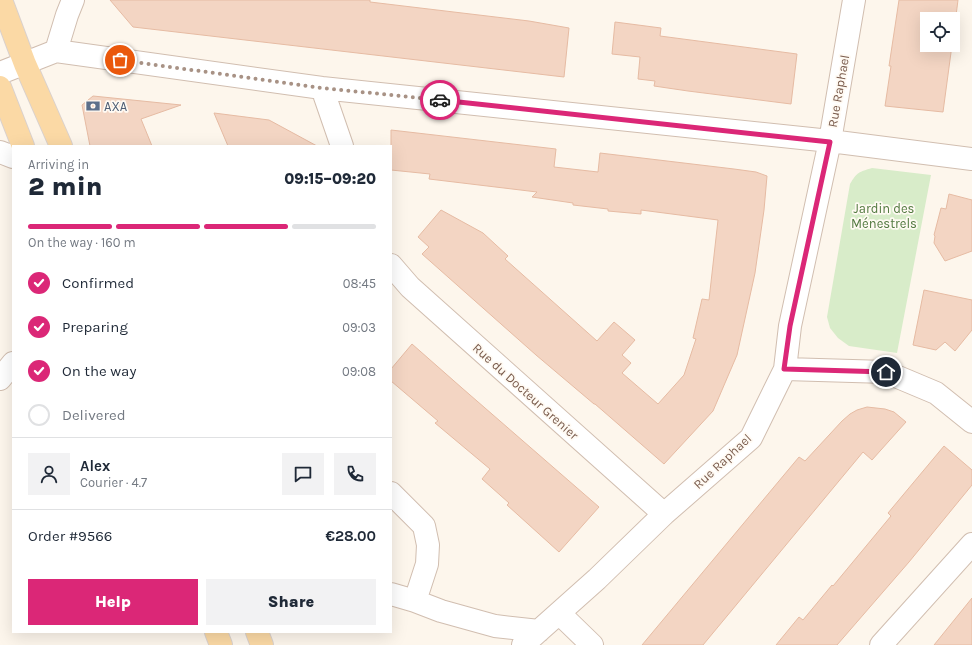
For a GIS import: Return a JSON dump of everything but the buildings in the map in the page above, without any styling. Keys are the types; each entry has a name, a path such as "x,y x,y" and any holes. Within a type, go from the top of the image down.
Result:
{"main road":[{"path":"1,0 25,64 61,145"},
{"path":"0,87 23,145"},
{"path":"216,633 222,645"},
{"path":"256,633 262,645"}],"street":[{"path":"56,51 67,15 74,0"},
{"name":"Rue Raphael","path":"523,645 598,579 664,514 751,438 784,369 790,326 830,142 854,0"},
{"path":"0,73 56,51 322,88 830,142 972,159"},
{"path":"322,88 342,145"},
{"path":"0,152 12,157"},
{"name":"Rue du Docteur Grenier","path":"392,266 410,287 664,514"},
{"path":"0,379 12,364"},
{"path":"784,369 886,372 936,393 972,422"},
{"path":"392,494 424,526 428,545 427,564 415,601"},
{"path":"881,645 972,544"},
{"path":"392,594 441,611 495,626 539,631"},
{"path":"559,613 592,645"}],"green space":[{"name":"Jardin des Ménestrels","path":"872,168 931,175 897,353 849,346 838,338 830,328 827,317 850,184 859,173"}],"way so far":[{"path":"120,60 322,88 440,100"}],"place":[{"name":"AXA","path":"93,106"}],"route":[{"path":"440,100 830,142 790,326 784,369 886,372"}]}
